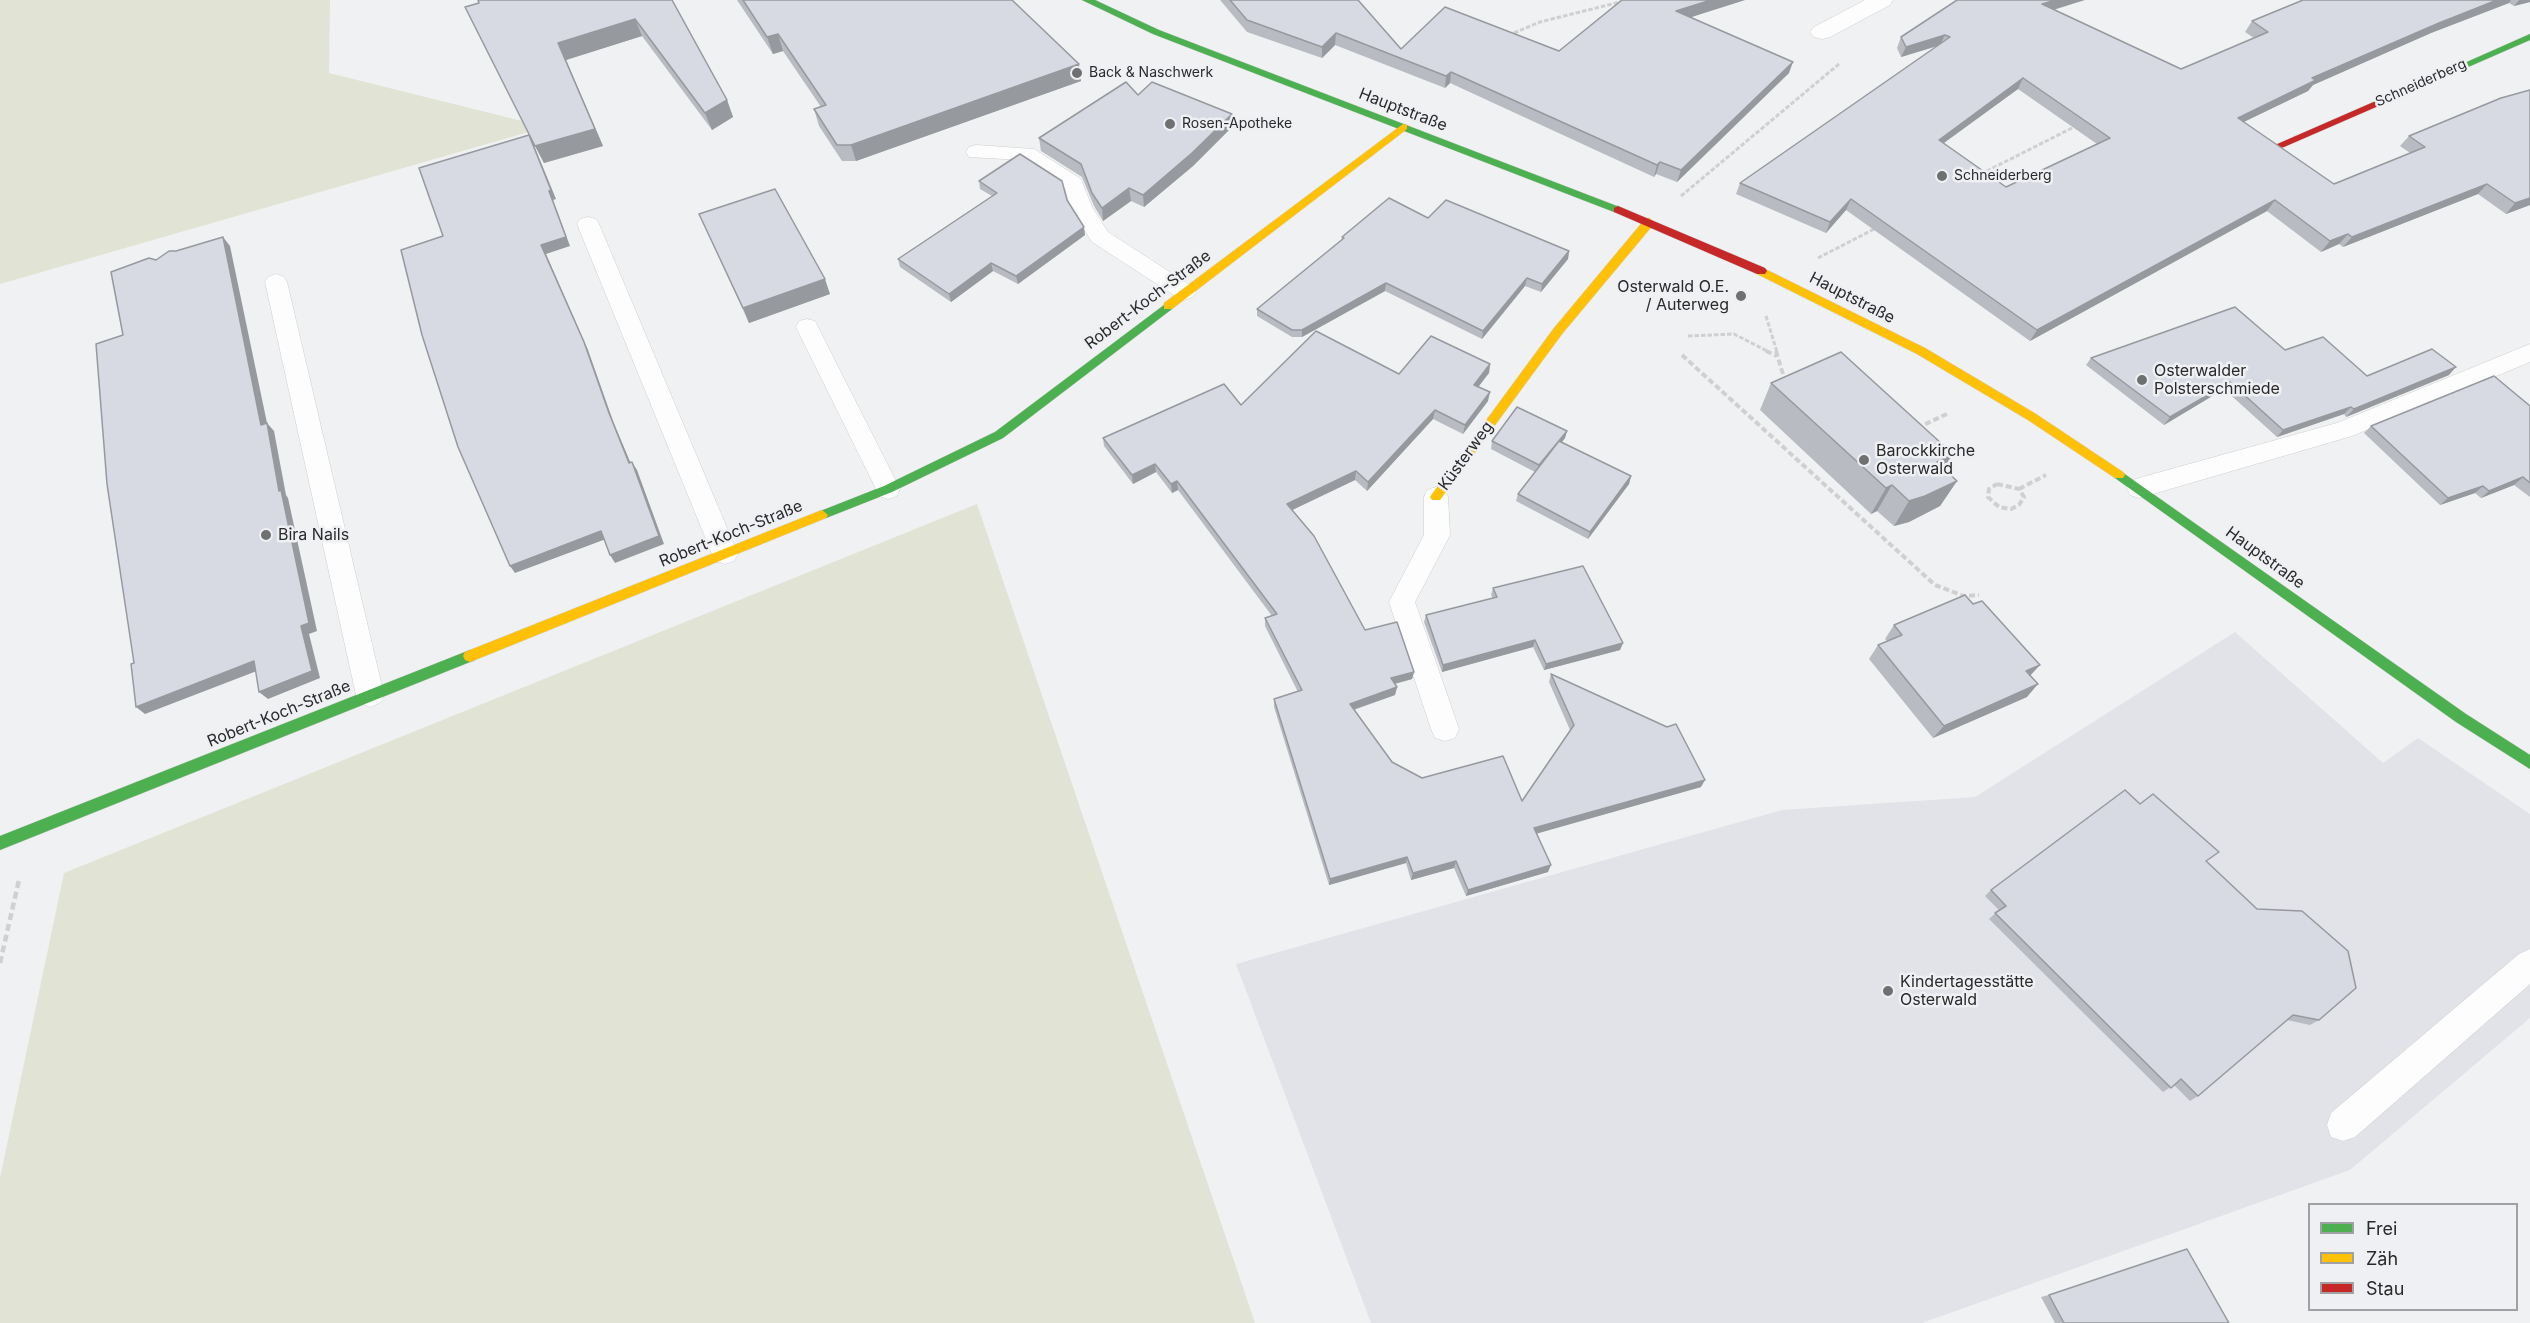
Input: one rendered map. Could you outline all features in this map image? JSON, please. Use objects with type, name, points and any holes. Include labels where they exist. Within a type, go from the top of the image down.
[{"type":"street","name":"Hauptstraße","points":[[1087,0],[1156,32],[1649,222],[1776,279],[1921,351],[1993,393],[2139,488],[2461,718],[2530,763]]},
{"type":"street","points":[[1821,32],[1882,0]]},
{"type":"street","name":"Schneiderberg","points":[[2280,145],[2530,37]]},
{"type":"street","name":"Robert-Koch-Straße","points":[[0,843],[888,489],[999,435],[1403,128]]},
{"type":"street","name":"Küsterweg","points":[[1436,497],[1558,331],[1649,222]]},
{"type":"lane","points":[[976,152],[1027,154],[1074,184],[1081,207],[1100,237],[1185,292]]},
{"type":"lane","points":[[588,224],[725,554]]},
{"type":"lane","points":[[276,282],[370,695]]},
{"type":"lane","points":[[807,327],[888,489]]},
{"type":"lane","points":[[2139,488],[2343,430],[2463,382],[2530,352]]},
{"type":"lane","name":"Küsterweg","points":[[1436,497],[1437,535],[1402,602],[1445,729]]},
{"type":"lane","points":[[2343,1125],[2530,964]]},
{"type":"path","points":[[1514,33],[1540,22],[1628,0]]},
{"type":"path","points":[[1649,222],[1816,84]]},
{"type":"path","points":[[1974,177],[2079,125]]},
{"type":"path","points":[[1788,386],[1783,378],[1765,311],[1776,279],[1880,225]]},
{"type":"path","points":[[1688,336],[1734,334],[1778,357]]},
{"type":"path","points":[[1682,355],[1935,585],[1964,596],[1979,595]]},
{"type":"path","points":[[1912,430],[1993,393]]},
{"type":"path","points":[[2019,489],[2024,497],[2019,505],[2011,509],[1999,507],[1988,496],[1989,489],[1997,484],[2019,489],[2087,455]]},
{"type":"path","points":[[0,963],[29,832]]},
{"type":"shaded area","points":[[0,0],[330,0],[329,73],[546,127],[0,284]]},
{"type":"shaded area","points":[[977,504],[1255,1323],[0,1323],[0,1178],[64,873]]},
{"type":"shaded area","name":"Kindertagesstätte Osterwald","points":[[2235,632],[2383,763],[2418,738],[2530,814],[2530,1018],[2350,1170],[1922,1323],[1371,1323],[1236,964],[1782,810],[1975,797]]},
{"type":"building","points":[[478,0],[672,0],[727,100],[705,113],[635,19],[558,43],[595,129],[535,146],[465,7],[479,3]]},
{"type":"building","points":[[743,0],[1012,0],[1079,64],[851,145],[837,145],[814,109],[826,105],[778,34],[767,37]]},
{"type":"building","points":[[1230,0],[1358,0],[1401,49],[1445,7],[1559,51],[1622,0],[1711,0],[1676,11],[1793,62],[1681,170],[1660,162],[1657,165],[1451,72],[1446,76],[1336,33],[1322,47],[1247,20]]},
{"type":"building","points":[[1957,0],[2056,0],[2042,4],[2181,69],[2268,32],[2252,21],[2303,0],[2497,0],[2312,78],[2316,80],[2238,118],[2334,184],[2425,147],[2409,136],[2501,98],[2530,90],[2530,198],[2515,203],[2487,184],[2352,237],[2348,234],[2330,241],[2275,200],[2037,330],[1851,199],[1830,222],[1740,183],[1950,37],[1945,35],[1906,47],[1901,37]],"holes":[[[2023,78],[2110,138],[2006,187],[1939,140]]]},
{"type":"building","points":[[1126,82],[1138,95],[1152,82],[1232,114],[1192,153],[1143,195],[1129,188],[1102,208],[1092,193],[1081,164],[1039,138]]},
{"type":"building","points":[[529,135],[551,190],[549,191],[566,237],[541,245],[584,342],[609,413],[629,463],[632,462],[659,536],[610,555],[601,531],[510,566],[458,447],[422,335],[401,250],[443,236],[419,168]]},
{"type":"building","points":[[1020,154],[1062,181],[1067,200],[1084,227],[1016,276],[991,263],[949,294],[898,259],[997,193],[979,181]]},
{"type":"building","points":[[775,189],[825,279],[743,308],[699,214]]},
{"type":"building","points":[[1389,198],[1428,218],[1446,200],[1569,251],[1542,284],[1527,278],[1483,331],[1386,283],[1302,330],[1292,330],[1257,309]]},
{"type":"building","points":[[223,237],[261,425],[267,423],[279,491],[281,490],[309,623],[301,626],[312,671],[259,692],[254,661],[136,707],[131,664],[134,663],[107,484],[96,344],[123,335],[111,272],[149,258],[156,260],[169,251]]},
{"type":"building","points":[[2235,307],[2285,350],[2323,337],[2367,376],[2432,349],[2456,367],[2354,409],[2351,407],[2283,430],[2230,382],[2170,417],[2091,358]]},
{"type":"building","points":[[1316,331],[1399,374],[1431,336],[1490,364],[1474,385],[1490,392],[1465,425],[1435,410],[1368,482],[1356,471],[1287,504],[1314,536],[1365,630],[1397,622],[1414,672],[1391,678],[1397,687],[1350,704],[1392,762],[1422,778],[1503,756],[1522,801],[1574,725],[1551,674],[1667,727],[1676,724],[1705,780],[1534,828],[1551,865],[1468,890],[1456,861],[1413,873],[1407,857],[1330,879],[1274,699],[1302,690],[1265,618],[1277,614],[1177,481],[1171,484],[1155,464],[1132,475],[1103,438],[1224,384],[1241,405]]},
{"type":"building","points":[[1841,352],[1953,454],[1937,462],[1957,481],[1909,501],[1892,485],[1886,488],[1771,383]]},
{"type":"building","points":[[2494,376],[2530,406],[2530,483],[2523,477],[2489,491],[2483,486],[2448,498],[2371,426]]},
{"type":"building","points":[[1517,407],[1567,431],[1539,465],[1492,441]]},
{"type":"building","points":[[1559,441],[1631,476],[1590,532],[1518,494]]},
{"type":"building","points":[[1583,566],[1623,643],[1546,664],[1535,640],[1443,665],[1426,615],[1497,597],[1493,588]]},
{"type":"building","points":[[1965,595],[1973,604],[1982,601],[2040,665],[2026,671],[2038,684],[1944,726],[1878,645],[1902,635],[1894,625]]},
{"type":"building","points":[[2125,790],[2140,804],[2153,794],[2219,852],[2206,861],[2257,909],[2302,911],[2348,951],[2356,988],[2319,1020],[2293,1015],[2198,1096],[2181,1079],[2171,1088],[1995,913],[2006,906],[1991,890]]},
{"type":"building","points":[[2187,1249],[2229,1323],[2064,1323],[2049,1295]]},
{"type":"traffic: fast","points":[[1087,0],[1156,32],[1618,210]]},
{"type":"traffic: fast","points":[[2456,69],[2530,37]]},
{"type":"traffic: fast","points":[[822,515],[888,489],[999,435],[1168,306]]},
{"type":"traffic: fast","points":[[2119,475],[2461,718],[2530,763]]},
{"type":"traffic: fast","points":[[0,843],[470,656]]},
{"type":"traffic: slow","points":[[1168,306],[1403,127]]},
{"type":"traffic: slow","points":[[1436,497],[1558,331],[1649,222]]},
{"type":"traffic: slow","points":[[1761,271],[1921,351],[2032,417],[2119,475]]},
{"type":"traffic: slow","points":[[470,656],[822,515]]},
{"type":"traffic: jam","points":[[2280,145],[2456,69]]},
{"type":"traffic: jam","points":[[1618,210],[1761,271]]},
{"type":"place","name":"Back & Naschwerk","points":[[1077,73]]},
{"type":"place","name":"Rosen-Apotheke","points":[[1170,124]]},
{"type":"place","name":"Schneiderberg","points":[[1942,176]]},
{"type":"place","name":"Osterwald O.E. / Auterweg","points":[[1741,296]]},
{"type":"place","name":"Osterwalder Polsterschmiede","points":[[2142,380]]},
{"type":"place","name":"Barockkirche Osterwald","points":[[1864,460]]},
{"type":"place","name":"Bira Nails","points":[[266,535]]},
{"type":"place","name":"Kindertagesstätte Osterwald","points":[[1888,991]]}]
